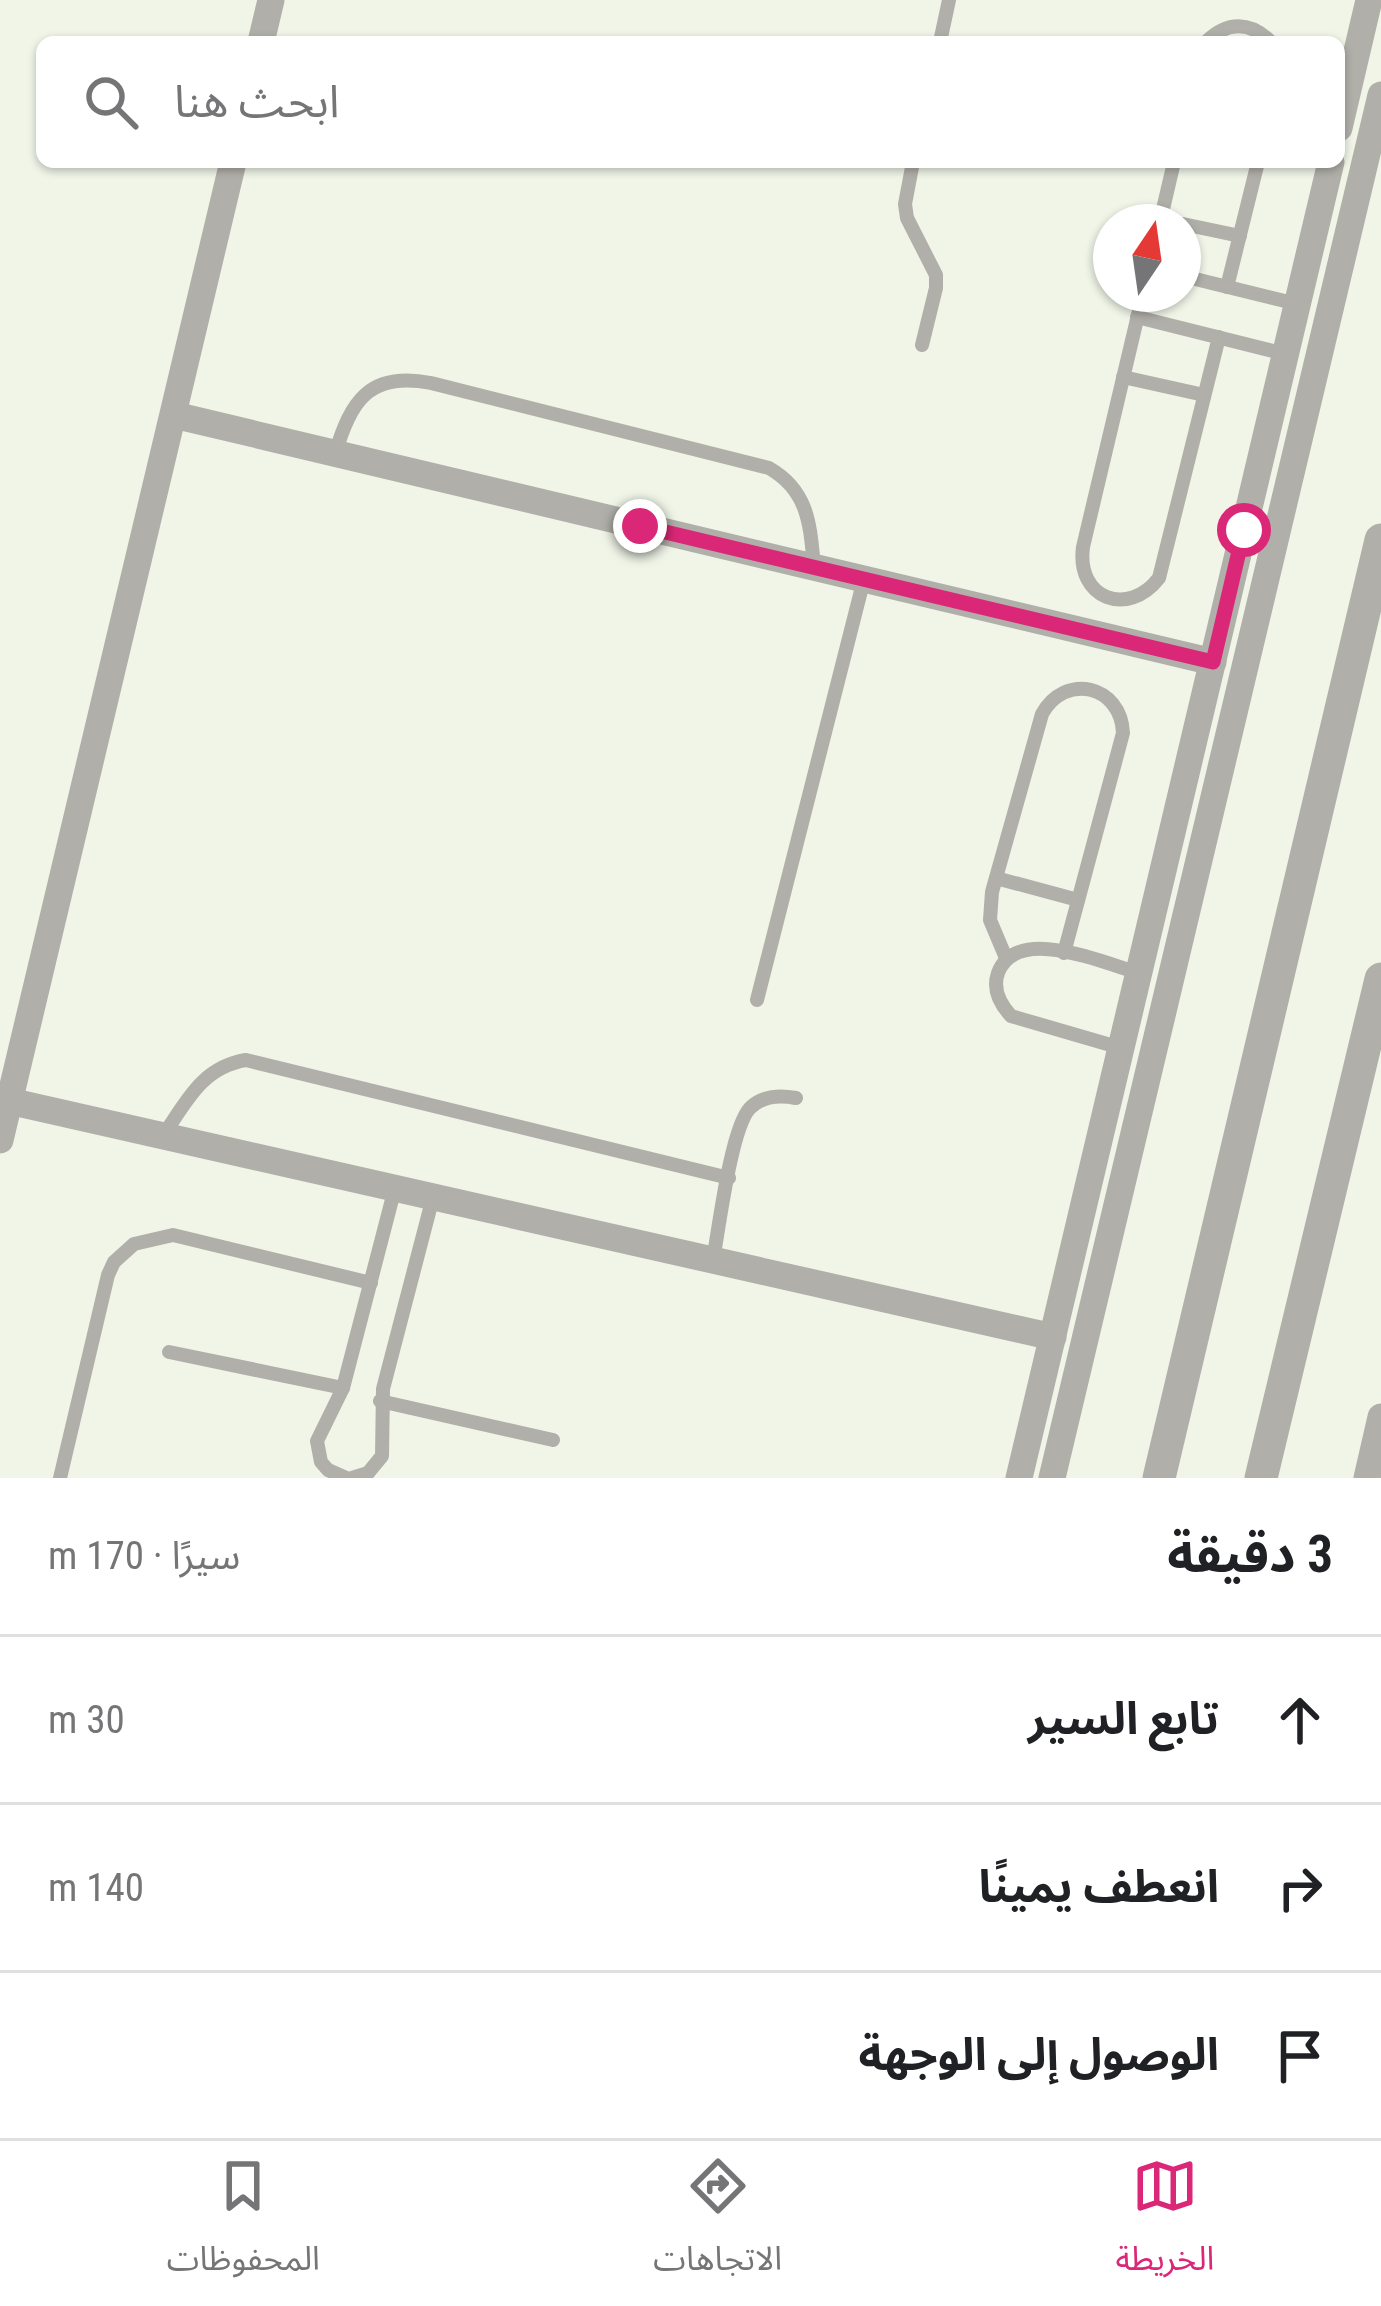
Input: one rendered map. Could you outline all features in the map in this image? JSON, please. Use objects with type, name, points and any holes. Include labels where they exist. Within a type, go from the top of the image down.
[{"type":"street","points":[[262,36],[271,0]]},
{"type":"street","points":[[1345,90],[1359,2]]},
{"type":"street","points":[[1052,1478],[1381,95]]},
{"type":"street","points":[[0,1140],[232,168]]},
{"type":"street","points":[[1019,1478],[1330,168]]},
{"type":"street","points":[[174,416],[1213,662]]},
{"type":"street","points":[[1159,1478],[1381,540]]},
{"type":"street","points":[[1176,816],[1208,823]]},
{"type":"street","points":[[1261,1478],[1381,979]]},
{"type":"street","points":[[9,1101],[1053,1336]]},
{"type":"street","points":[[1366,1478],[1381,1417]]},
{"type":"lane","points":[[941,36],[949,0]]},
{"type":"lane","points":[[1212,36],[1237,25],[1264,36]]},
{"type":"lane","points":[[912,168],[907,218],[933,263],[936,288],[922,344]]},
{"type":"lane","points":[[1167,204],[1173,168]]},
{"type":"lane","points":[[1228,287],[1257,168]]},
{"type":"lane","points":[[1201,228],[1240,236]]},
{"type":"lane","points":[[1201,280],[1298,304]]},
{"type":"lane","points":[[1138,312],[1081,561],[1091,586],[1113,599],[1140,596],[1159,578],[1219,337]]},
{"type":"lane","points":[[1137,317],[1286,354]]},
{"type":"lane","points":[[1123,377],[1204,395]]},
{"type":"lane","points":[[335,454],[351,409],[373,388],[402,379],[431,383],[769,468],[802,498],[814,567]]},
{"type":"lane","points":[[758,1000],[864,579]]},
{"type":"lane","points":[[1006,958],[990,920],[996,878],[1042,714],[1067,689],[1091,688],[1112,700],[1123,733],[1064,953]]},
{"type":"lane","points":[[996,878],[1078,899]]},
{"type":"lane","points":[[1121,1048],[1011,1016],[997,994],[996,981],[1006,958],[1029,947],[1139,973]]},
{"type":"lane","points":[[163,1136],[202,1079],[215,1069],[262,1061],[729,1178]]},
{"type":"lane","points":[[713,1260],[738,1131],[749,1108],[771,1097],[796,1098]]},
{"type":"lane","points":[[395,1188],[343,1388],[316,1441],[328,1470],[349,1478],[368,1473],[382,1456],[380,1401],[433,1197]]},
{"type":"lane","points":[[60,1478],[108,1275],[114,1262],[134,1244],[173,1235],[371,1283]]},
{"type":"lane","points":[[169,1352],[343,1388]]},
{"type":"lane","points":[[380,1401],[553,1440]]},
{"type":"route","points":[[640,526],[1213,662],[1244,530]]}]
